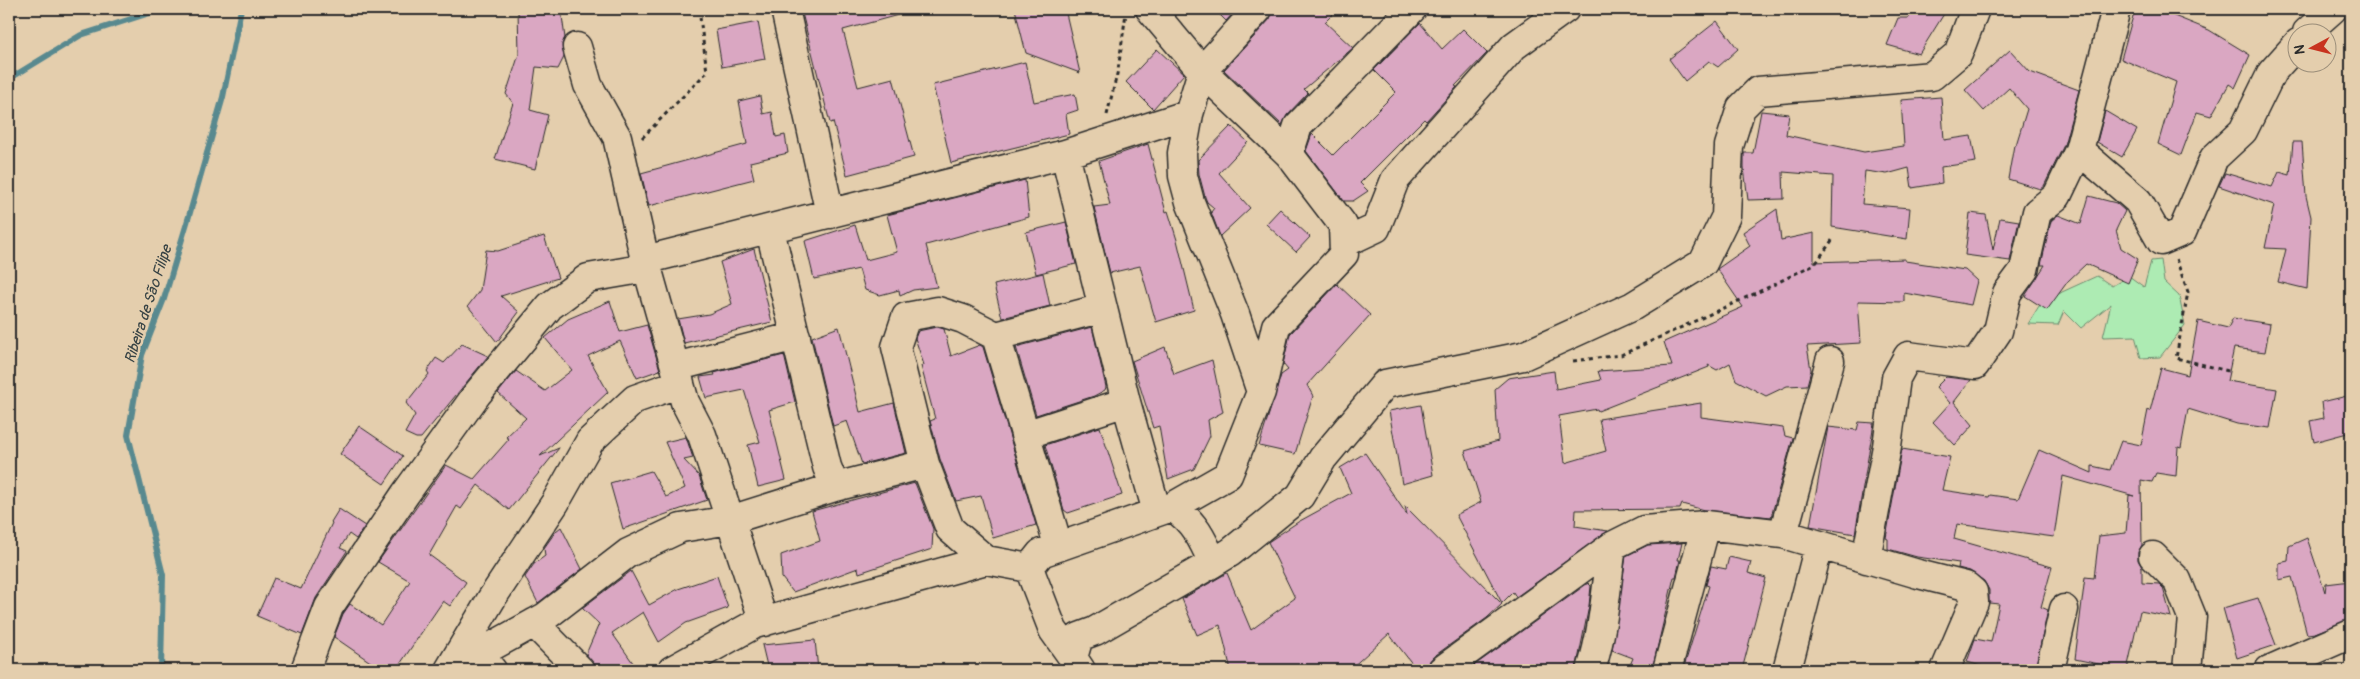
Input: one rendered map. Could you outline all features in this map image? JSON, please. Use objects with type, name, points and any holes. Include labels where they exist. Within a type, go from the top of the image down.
[{"type":"street","points":[[785,9],[830,214]]},
{"type":"street","points":[[1029,568],[1041,553],[1058,545],[1165,510],[1228,475],[1261,392],[1276,326],[1344,254],[1343,225],[1289,154],[1202,71],[1150,9]]},
{"type":"street","points":[[1258,9],[1202,71],[1189,114],[1182,153],[1183,176],[1206,245],[1235,314],[1261,392]]},
{"type":"street","points":[[1289,154],[1298,126],[1412,9]]},
{"type":"street","points":[[1344,243],[1376,228],[1394,180],[1514,46],[1565,9]]},
{"type":"street","points":[[1077,664],[1080,636],[1095,631],[1231,552],[1300,496],[1323,458],[1385,384],[1523,356],[1634,306],[1703,263],[1726,216],[1729,146],[1741,108],[1758,91],[1932,76],[1958,54],[1975,9]]},
{"type":"street","points":[[1866,559],[1887,446],[1896,378],[1908,356],[1975,365],[1998,331],[2007,293],[2024,270],[2037,212],[2057,196],[2079,150],[2116,9]]},
{"type":"street","points":[[2318,22],[2333,9]]},
{"type":"street","points":[[577,47],[588,85],[618,137],[646,264],[685,402],[702,435],[764,622]]},
{"type":"street","points":[[2079,150],[2138,201],[2161,241],[2182,232],[2214,158],[2243,132],[2272,72],[2288,54]]},
{"type":"street","points":[[305,670],[329,607],[406,493],[477,394],[550,306],[588,278],[1064,154],[1189,114]]},
{"type":"street","points":[[1064,154],[1126,402],[1165,510]]},
{"type":"street","points":[[770,230],[827,467],[835,487]]},
{"type":"street","points":[[986,560],[950,528],[925,464],[896,346],[906,317],[938,311],[963,318],[996,336],[1102,308]]},
{"type":"street","points":[[449,670],[492,598],[555,503],[590,441],[635,399],[677,375],[796,336]]},
{"type":"street","points":[[996,336],[1058,545]]},
{"type":"street","points":[[1783,534],[1830,361]]},
{"type":"street","points":[[1025,435],[1126,402]]},
{"type":"street","points":[[457,670],[485,662],[628,553],[681,528],[730,520],[835,487],[925,464]]},
{"type":"street","points":[[1165,510],[1185,515],[1195,527],[1213,563]]},
{"type":"street","points":[[1442,670],[1612,546],[1644,530],[1706,525],[1783,534],[1966,586],[1973,592],[1974,602],[1945,670]]},
{"type":"street","points":[[1667,670],[1706,525]]},
{"type":"street","points":[[1787,670],[1820,545]]},
{"type":"street","points":[[1591,670],[1598,648],[1608,587],[1612,546]]},
{"type":"street","points":[[2153,556],[2177,580],[2192,617],[2187,670]]},
{"type":"street","points":[[672,670],[756,624],[986,560],[1029,568]]},
{"type":"street","points":[[1029,568],[1053,630],[1077,664]]},
{"type":"street","points":[[2050,670],[2064,609]]},
{"type":"street","points":[[534,623],[580,670]]},
{"type":"street","points":[[2269,670],[2351,634]]},
{"type":"path","points":[[622,158],[707,72],[698,9]]},
{"type":"path","points":[[1100,142],[1118,70],[1127,9]]},
{"type":"path","points":[[1568,360],[1620,356],[1769,287],[1816,263],[1833,239]]},
{"type":"path","points":[[2161,241],[2178,261],[2188,292],[2176,358],[2232,372]]},
{"type":"green space","points":[[2161,260],[2164,282],[2179,296],[2185,325],[2160,357],[2141,358],[2135,336],[2103,337],[2111,304],[2081,328],[2064,311],[2058,325],[2028,324],[2039,306],[2062,292],[2097,276],[2112,286],[2129,276],[2144,287],[2151,261]]},
{"type":"building","points":[[518,9],[561,9],[565,38],[562,44],[564,57],[558,69],[536,67],[530,110],[548,115],[535,169],[495,159],[513,103],[506,94],[519,54]]},
{"type":"building","points":[[801,9],[901,9],[902,14],[843,30],[858,87],[893,78],[914,157],[847,175],[833,122],[830,123]]},
{"type":"building","points":[[1015,9],[1065,9],[1080,73],[1026,53]]},
{"type":"building","points":[[1214,9],[1237,9],[1226,21]]},
{"type":"building","points":[[1273,9],[1338,9],[1325,22],[1353,48],[1304,89],[1308,93],[1287,115],[1282,125],[1224,70],[1270,19]]},
{"type":"building","points":[[1910,9],[1947,9],[1919,54],[1887,45],[1898,18],[1909,18]]},
{"type":"building","points":[[2135,9],[2159,10],[2209,30],[2250,55],[2235,88],[2229,84],[2211,116],[2197,112],[2181,155],[2158,144],[2176,82],[2121,59]]},
{"type":"building","points":[[1717,21],[1738,49],[1718,67],[1709,61],[1685,81],[1669,59]]},
{"type":"building","points":[[758,22],[765,59],[722,67],[716,30]]},
{"type":"building","points":[[1420,23],[1442,49],[1463,29],[1487,53],[1455,86],[1457,87],[1426,121],[1424,119],[1360,183],[1368,191],[1353,201],[1344,201],[1306,151],[1312,134],[1333,155],[1396,92],[1374,70]]},
{"type":"building","points":[[1157,49],[1184,74],[1153,109],[1126,82]]},
{"type":"building","points":[[2010,50],[2030,72],[2079,90],[2064,145],[2044,186],[2040,189],[2008,179],[2014,145],[2016,145],[2027,109],[2009,88],[1984,111],[1965,90]]},
{"type":"building","points":[[1025,62],[1034,102],[1075,94],[1078,110],[1066,114],[1069,134],[951,163],[933,85]]},
{"type":"building","points":[[760,96],[763,114],[772,112],[776,137],[785,135],[788,153],[750,162],[754,179],[649,206],[641,173],[747,144],[739,101]]},
{"type":"building","points":[[1941,97],[1944,140],[1971,136],[1976,162],[1941,167],[1942,183],[1912,188],[1909,168],[1887,174],[1865,171],[1862,204],[1910,208],[1907,239],[1832,227],[1833,176],[1783,172],[1784,199],[1748,200],[1744,153],[1753,153],[1761,111],[1789,114],[1786,135],[1864,152],[1904,146],[1901,100]]},
{"type":"building","points":[[2105,111],[2137,130],[2122,157],[2097,142]]},
{"type":"building","points":[[1231,126],[1248,142],[1219,173],[1250,208],[1220,236],[1211,212],[1214,208],[1207,202],[1205,197],[1199,174],[1198,160]]},
{"type":"building","points":[[2293,142],[2302,142],[2306,196],[2311,217],[2307,289],[2278,282],[2286,249],[2265,248],[2274,205],[2219,186],[2225,173],[2272,187],[2279,172],[2290,175]]},
{"type":"building","points":[[1148,144],[1166,212],[1168,211],[1177,240],[1194,310],[1156,322],[1140,266],[1110,273],[1094,207],[1110,205],[1099,161]]},
{"type":"building","points":[[1025,180],[1029,217],[926,245],[937,287],[913,290],[900,296],[899,290],[880,295],[865,290],[859,269],[814,279],[805,241],[855,225],[866,260],[897,252],[887,215]]},
{"type":"building","points":[[2089,196],[2116,203],[2125,211],[2116,230],[2121,248],[2138,259],[2128,283],[2086,264],[2068,281],[2047,310],[2025,296],[2045,265],[2041,265],[2051,221],[2058,215],[2081,224]]},
{"type":"building","points":[[1280,209],[1310,237],[1296,252],[1266,224]]},
{"type":"building","points":[[1777,209],[1781,240],[1814,233],[1814,262],[1905,259],[1905,261],[1965,270],[1977,281],[1971,305],[1904,293],[1904,302],[1858,301],[1861,343],[1807,346],[1811,370],[1807,385],[1787,386],[1766,396],[1736,380],[1730,363],[1717,370],[1708,365],[1709,367],[1598,411],[1597,409],[1559,416],[1565,463],[1606,451],[1599,419],[1701,403],[1701,417],[1783,428],[1785,436],[1793,438],[1771,517],[1704,510],[1682,504],[1680,509],[1576,510],[1575,526],[1608,531],[1516,597],[1513,592],[1502,603],[1456,515],[1481,502],[1465,451],[1498,441],[1495,389],[1508,378],[1554,371],[1556,389],[1601,380],[1598,371],[1672,366],[1664,342],[1743,307],[1717,269],[1750,246],[1743,232]]},
{"type":"building","points":[[1970,213],[1986,215],[1993,250],[2000,218],[2019,221],[2010,261],[1965,255]]},
{"type":"building","points":[[1066,222],[1076,264],[1036,274],[1026,232]]},
{"type":"building","points":[[544,236],[558,278],[501,296],[519,312],[497,342],[468,306],[480,290],[486,250],[498,251]]},
{"type":"building","points":[[754,249],[772,322],[684,343],[678,319],[709,314],[732,304],[720,262]]},
{"type":"building","points":[[1043,273],[1050,306],[1002,318],[994,285]]},
{"type":"building","points":[[1337,284],[1370,315],[1307,385],[1313,396],[1295,454],[1259,446],[1281,375],[1288,370],[1283,364],[1290,334]]},
{"type":"building","points":[[610,301],[620,332],[647,325],[660,370],[637,378],[620,341],[588,356],[608,392],[540,456],[559,448],[509,510],[478,485],[461,509],[457,506],[429,555],[466,582],[450,606],[443,601],[396,670],[382,670],[334,637],[343,614],[350,604],[381,625],[410,581],[378,562],[446,465],[474,479],[509,439],[506,437],[526,418],[498,393],[516,371],[545,391],[572,370],[545,338],[568,319]]},
{"type":"building","points":[[2233,318],[2270,324],[2265,352],[2234,348],[2227,381],[2277,389],[2270,428],[2237,424],[2188,409],[2181,448],[2178,447],[2176,476],[2156,473],[2152,482],[2141,480],[2142,545],[2138,552],[2138,560],[2142,567],[2142,583],[2159,584],[2163,588],[2171,617],[2140,611],[2127,670],[2075,659],[2085,577],[2094,578],[2099,536],[2126,533],[2129,495],[2134,496],[2063,476],[2054,537],[1957,524],[1954,539],[2052,567],[2041,607],[2048,610],[2035,670],[1995,670],[1967,662],[1975,639],[1991,642],[1999,604],[1989,603],[1989,590],[1984,581],[1970,571],[1958,568],[1959,563],[1917,557],[1888,549],[1888,539],[1886,538],[1902,449],[1950,457],[1942,490],[1989,497],[1990,495],[2018,499],[2039,450],[2092,473],[2092,466],[2110,470],[2121,441],[2141,445],[2148,410],[2150,411],[2161,368],[2188,375],[2198,321],[2228,328]]},
{"type":"building","points":[[839,327],[860,412],[894,403],[906,453],[862,464],[847,421],[833,426],[812,337]]},
{"type":"building","points":[[937,327],[944,329],[951,356],[980,345],[983,347],[1036,525],[993,538],[981,496],[956,501],[940,459],[930,421],[935,419],[921,366],[924,365],[915,338],[918,331]]},
{"type":"building","points":[[1092,327],[1106,387],[1105,390],[1094,396],[1036,415],[1016,347]]},
{"type":"building","points":[[462,344],[488,356],[421,438],[405,433],[415,415],[406,403],[429,374],[427,371],[436,358],[444,363]]},
{"type":"building","points":[[1165,347],[1174,374],[1212,360],[1223,412],[1208,420],[1210,436],[1194,469],[1168,479],[1159,426],[1153,428],[1132,361]]},
{"type":"building","points":[[784,355],[795,402],[769,410],[786,480],[758,487],[748,445],[760,442],[744,390],[706,398],[700,377],[715,375],[714,373]]},
{"type":"building","points":[[1946,377],[1971,380],[1954,402],[1973,425],[1955,445],[1933,422],[1950,403],[1936,387]]},
{"type":"building","points":[[2351,395],[2351,432],[2314,442],[2310,421],[2324,418],[2322,402]]},
{"type":"building","points":[[1421,405],[1433,475],[1402,484],[1389,411]]},
{"type":"building","points":[[1859,422],[1874,423],[1855,534],[1810,526],[1828,427],[1857,430]]},
{"type":"building","points":[[359,426],[403,456],[384,484],[340,454]]},
{"type":"building","points":[[1100,427],[1122,495],[1068,513],[1064,510],[1045,445]]},
{"type":"building","points":[[686,437],[693,458],[684,460],[699,476],[707,500],[623,529],[610,483],[651,471],[666,497],[685,488],[665,442]]},
{"type":"building","points":[[1365,453],[1407,515],[1405,506],[1502,604],[1487,618],[1433,657],[1428,663],[1427,670],[1417,670],[1389,634],[1349,670],[1231,670],[1220,625],[1197,635],[1182,599],[1227,573],[1251,630],[1295,598],[1268,542],[1298,522],[1351,493],[1340,468]]},
{"type":"building","points":[[915,483],[933,529],[932,549],[859,573],[858,568],[793,592],[782,578],[781,555],[820,541],[812,511]]},
{"type":"building","points":[[339,509],[365,526],[356,539],[349,534],[340,548],[347,551],[316,598],[302,635],[257,616],[274,578],[301,589],[331,522]]},
{"type":"building","points":[[561,527],[582,569],[538,603],[525,577],[534,564],[545,556],[544,548]]},
{"type":"building","points":[[2307,538],[2325,592],[2326,584],[2351,581],[2351,619],[2315,633],[2307,634],[2292,577],[2279,580],[2279,563],[2288,561],[2289,546]]},
{"type":"building","points":[[1682,543],[1676,577],[1674,577],[1652,670],[1628,670],[1633,658],[1612,650],[1626,556],[1648,545]]},
{"type":"building","points":[[1729,557],[1751,562],[1748,573],[1766,578],[1742,670],[1683,670],[1709,586],[1706,585],[1711,566],[1726,569]]},
{"type":"building","points":[[631,571],[649,605],[678,589],[717,576],[728,608],[686,623],[659,642],[643,612],[612,633],[638,670],[595,670],[595,666],[586,654],[599,624],[582,608]]},
{"type":"building","points":[[1588,583],[1591,586],[1589,606],[1576,670],[1468,670]]},
{"type":"building","points":[[2258,598],[2276,645],[2237,658],[2223,608]]},
{"type":"building","points":[[815,640],[818,670],[768,670],[762,645]]},
{"type":"waterway","points":[[9,79],[81,35],[162,9]]},
{"type":"waterway","name":"Ribeira de São Filipe","points":[[161,670],[163,575],[128,435],[142,355],[164,299],[189,216],[223,97],[241,9]]}]
